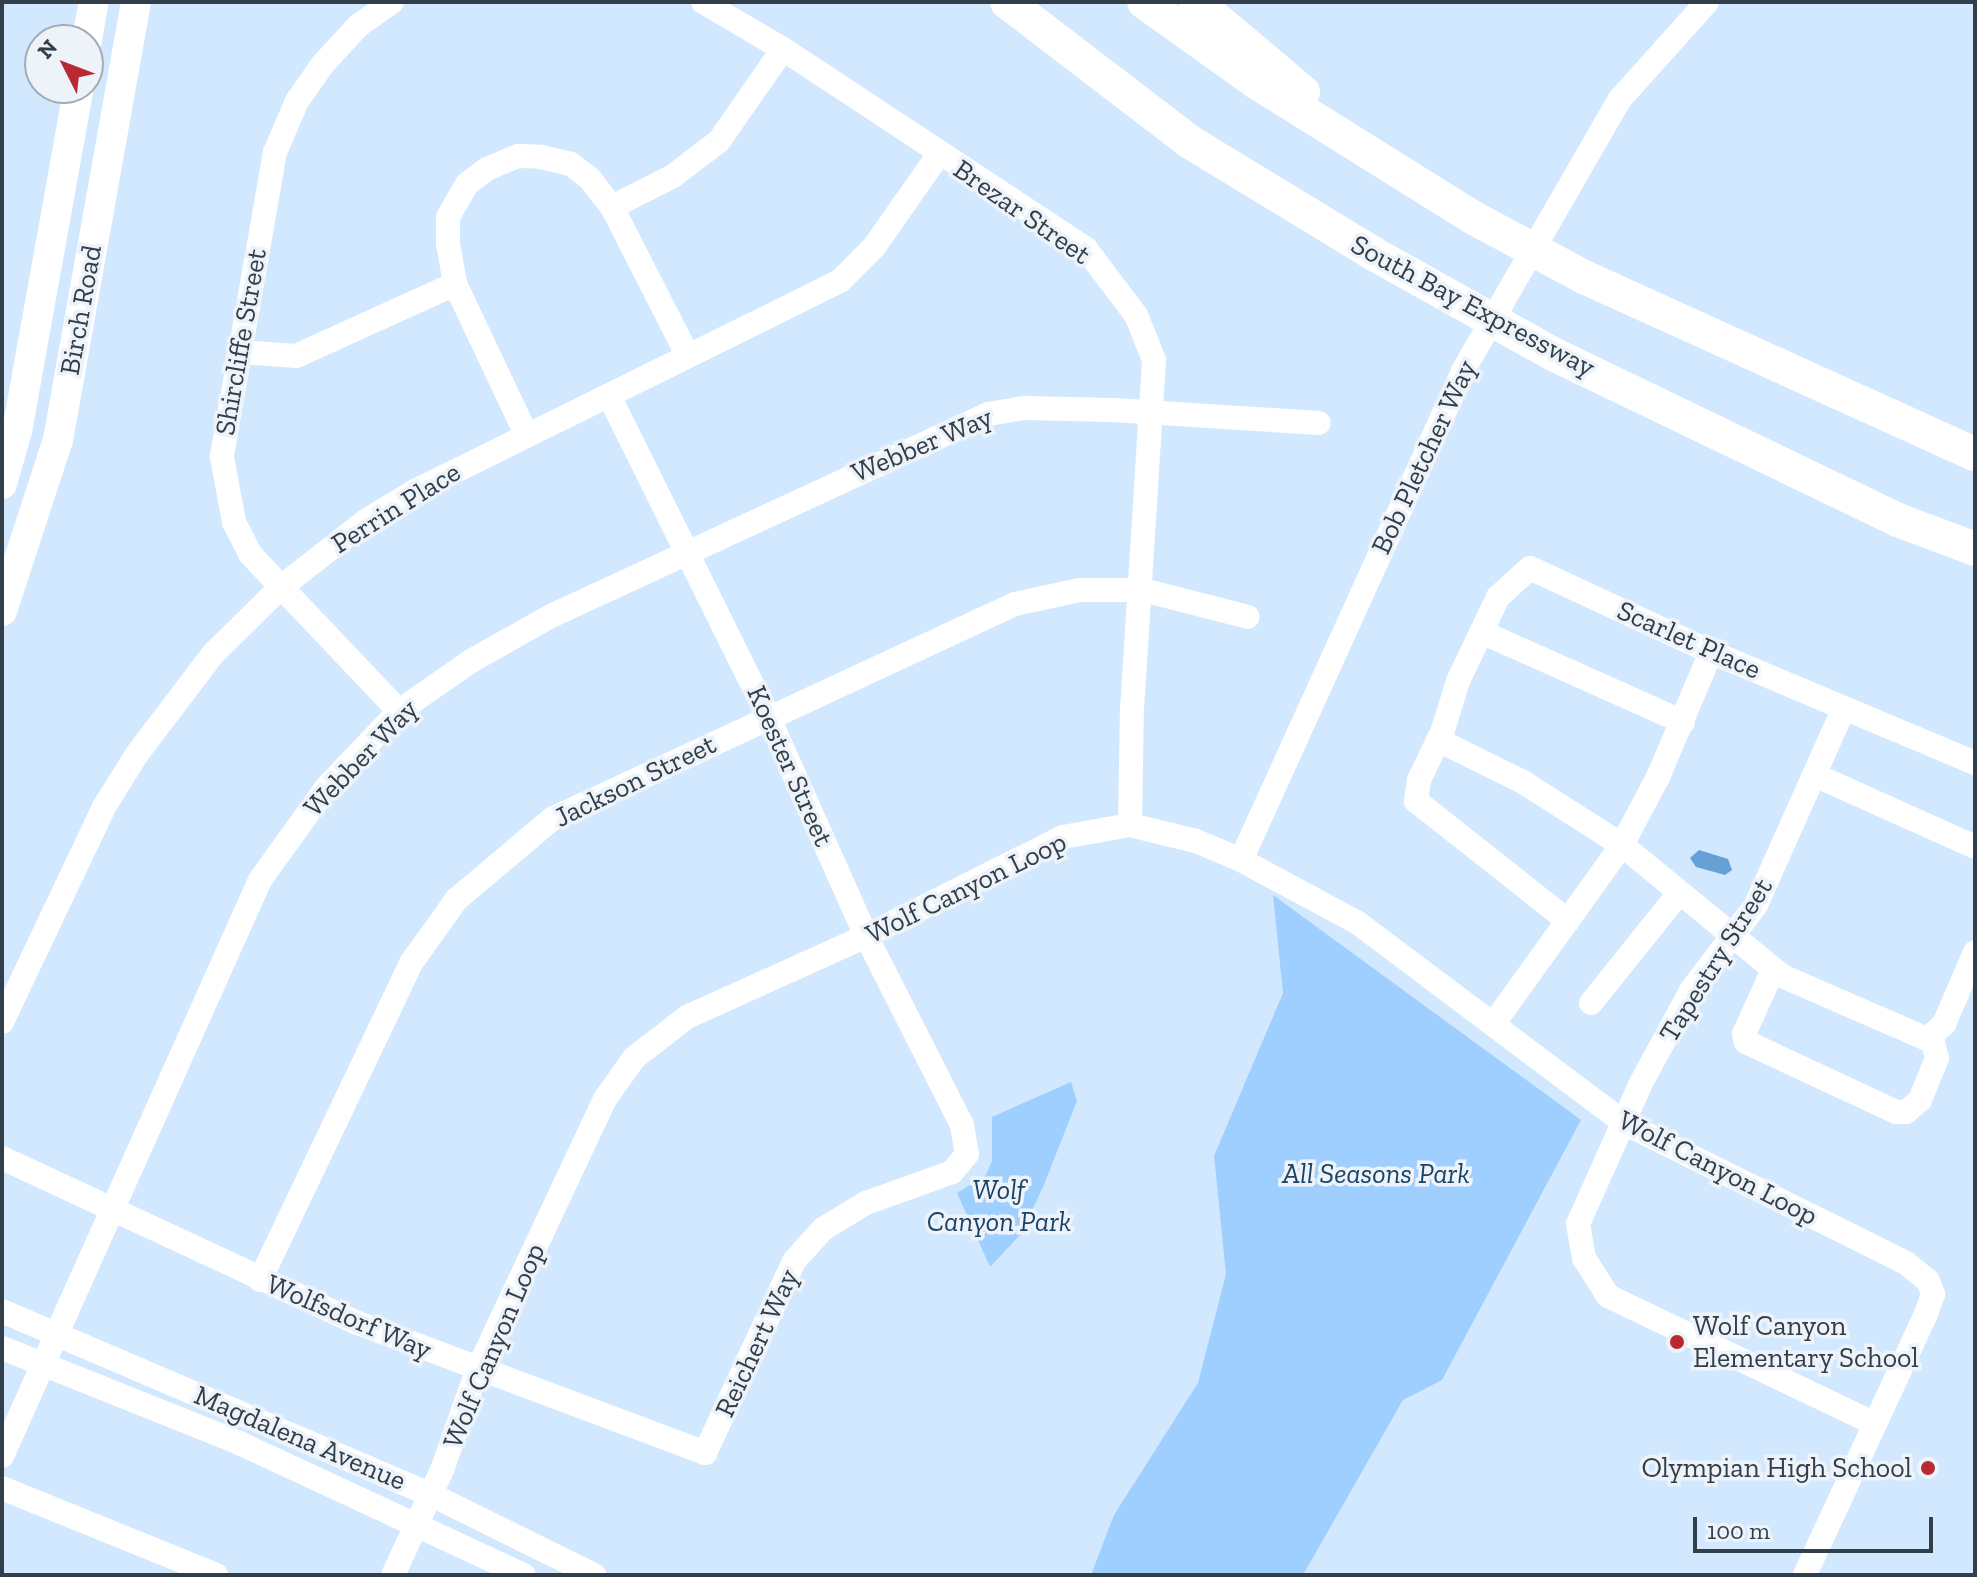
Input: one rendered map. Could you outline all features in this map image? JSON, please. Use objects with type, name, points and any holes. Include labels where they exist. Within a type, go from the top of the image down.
[{"type":"highway","points":[[978,2],[1128,99]]},
{"type":"highway","name":"South Bay Expressway","points":[[1007,2],[1128,99],[1312,218],[1553,354],[1898,520],[1975,549]]},
{"type":"highway","points":[[1144,2],[1212,54],[1472,217],[1584,277],[1975,454]]},
{"type":"highway","points":[[1196,2],[1398,172]]},
{"type":"main road","points":[[90,24],[94,2]]},
{"type":"main road","name":"Birch Road","points":[[2,611],[58,440],[136,2]]},
{"type":"main road","name":"Birch Road","points":[[2,484],[17,431],[76,104]]},
{"type":"street","name":"Shircliffe Street","points":[[392,2],[338,46],[287,120],[267,181],[241,352],[225,422],[225,489],[250,554],[399,711]]},
{"type":"street","name":"Brezar Street","points":[[703,2],[783,49],[1086,249],[1125,295],[1154,360],[1143,590],[1132,707],[1130,825]]},
{"type":"street","name":"Bob Pletcher Way","points":[[1241,860],[1464,369],[1620,99],[1707,2]]},
{"type":"street","points":[[612,207],[673,176],[719,141],[783,49]]},
{"type":"street","name":"Perrin Place","points":[[2,1022],[104,807],[137,754],[213,654],[280,588],[367,520],[526,434],[840,281],[874,247],[939,154]]},
{"type":"street","points":[[526,434],[455,284],[448,217],[467,184],[487,169],[518,156],[571,164],[612,207],[688,356]]},
{"type":"street","points":[[241,352],[296,356],[455,284]]},
{"type":"street","name":"Koester Street","points":[[609,396],[689,552],[768,716],[866,936],[966,1137]]},
{"type":"street","name":"Webber Way","points":[[2,1456],[273,856],[343,768],[399,711],[492,648],[689,552],[989,414],[1024,408],[1153,411],[1319,423]]},
{"type":"street","name":"Scarlet Place","points":[[1568,921],[1416,801],[1419,780],[1438,740],[1458,681],[1484,633],[1498,597],[1530,568],[1711,652],[1975,763]]},
{"type":"street","name":"Jackson Street","points":[[260,1280],[411,963],[457,899],[552,819],[768,716],[1015,604],[1080,590],[1143,590],[1248,617]]},
{"type":"street","points":[[1484,633],[1683,722]]},
{"type":"street","points":[[1494,1023],[1622,845],[1683,722],[1711,652]]},
{"type":"street","name":"Tapestry Street","points":[[1844,708],[1817,776],[1736,936],[1692,989],[1624,1123],[1578,1224],[1584,1258],[1608,1296],[1873,1423]]},
{"type":"street","points":[[1438,740],[1523,782],[1622,845],[1736,936],[1773,970],[1927,1039],[1944,1024],[1975,952]]},
{"type":"street","points":[[1817,776],[1975,847]]},
{"type":"street","name":"Wolf Canyon Loop","points":[[393,1575],[432,1495],[477,1371],[605,1099],[634,1058],[687,1017],[866,936],[1063,837],[1130,825],[1196,841],[1241,860],[1358,923],[1624,1123],[1906,1263],[1928,1281],[1933,1294],[1926,1314],[1805,1575]]},
{"type":"street","points":[[1591,1003],[1679,893]]},
{"type":"street","points":[[1773,970],[1744,1034],[1746,1042],[1896,1112],[1906,1112],[1920,1100],[1937,1058],[1931,1036]]},
{"type":"street","name":"Reichert Way","points":[[705,1453],[794,1261],[823,1229],[866,1203],[952,1172],[967,1154],[966,1137]]},
{"type":"street","name":"Wolfsdorf Way","points":[[2,1158],[114,1206],[260,1280],[477,1371],[705,1453]]},
{"type":"street","name":"Magdalena Avenue","points":[[2,1311],[432,1495],[594,1575]]},
{"type":"street","name":"Magdalena Avenue","points":[[2,1348],[418,1522],[524,1575]]},
{"type":"street","points":[[2,1488],[216,1575]]},
{"type":"green space","name":"All Seasons Park","points":[[1273,895],[1581,1120],[1442,1380],[1403,1400],[1303,1575],[1091,1575],[1114,1515],[1198,1383],[1226,1274],[1214,1156],[1283,993]]},
{"type":"green space","name":"Wolf Canyon Park","points":[[1071,1082],[1077,1101],[1043,1187],[1021,1234],[990,1267],[957,1193],[986,1175],[992,1161],[992,1117]]},
{"type":"shaded area","points":[[1699,850],[1728,859],[1732,870],[1725,875],[1696,867],[1690,858]]},
{"type":"place","name":"Wolf Canyon Elementary School","points":[[1677,1342]]},
{"type":"place","name":"Olympian High School","points":[[1928,1468]]}]
